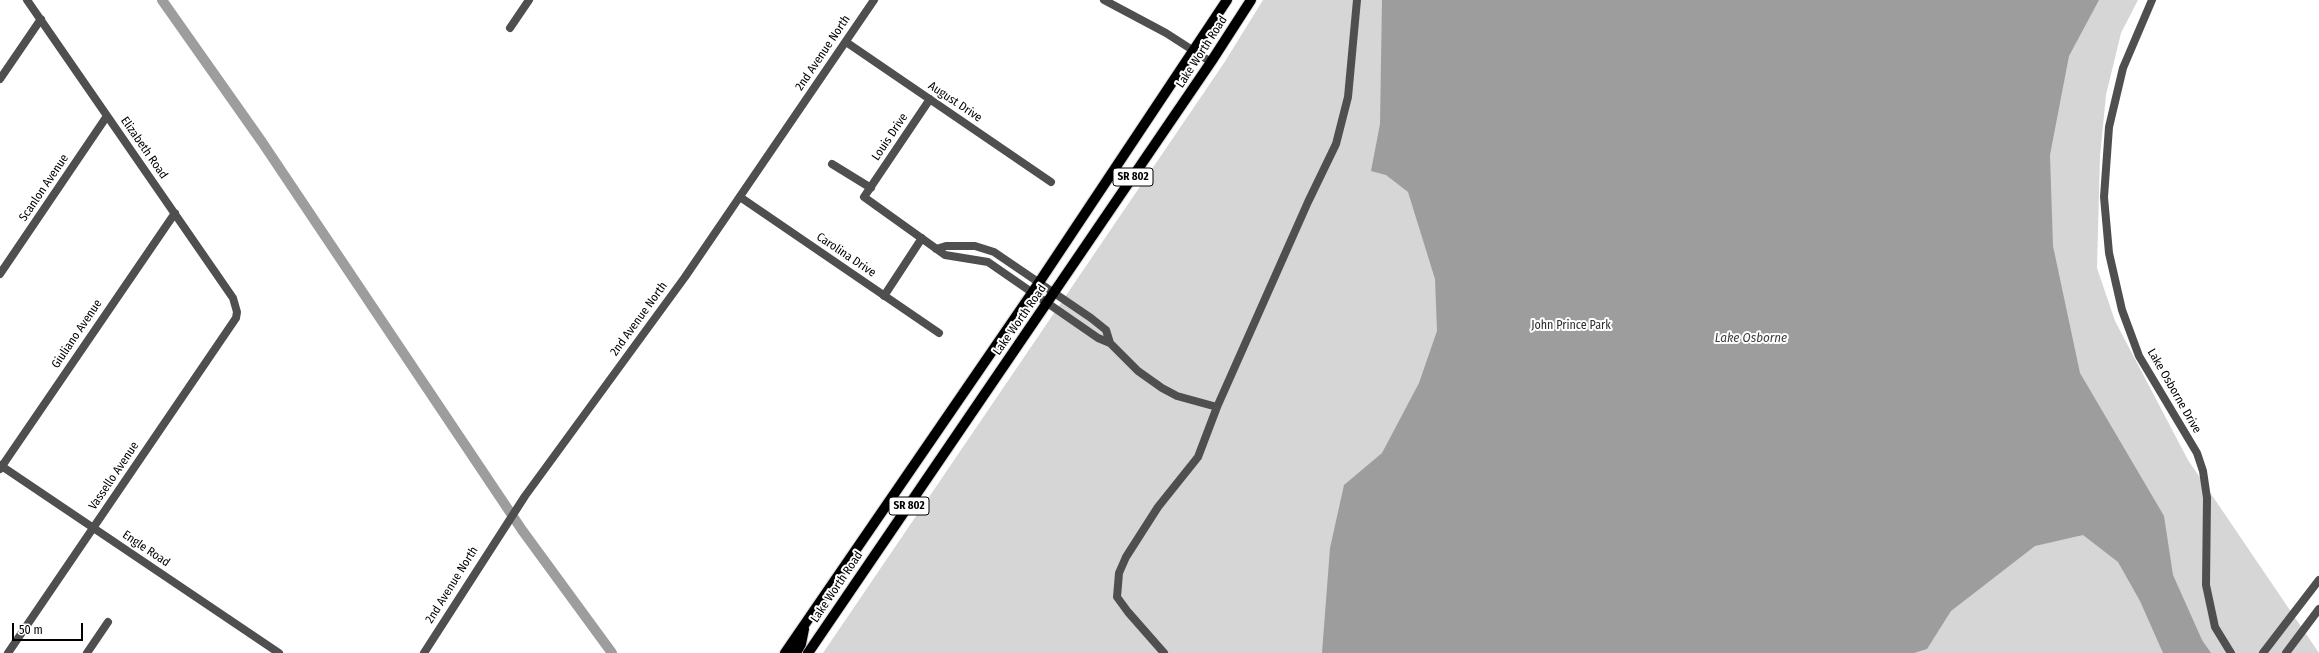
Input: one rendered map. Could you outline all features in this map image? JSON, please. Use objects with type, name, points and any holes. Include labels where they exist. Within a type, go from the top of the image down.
[{"type":"main road","name":"Lake Worth Road","points":[[785,653],[1032,293],[1195,52],[1227,0]]},
{"type":"main road","name":"Lake Worth Road","points":[[808,653],[1212,62],[1251,0]]},
{"type":"main road","points":[[796,653],[801,644],[805,624]]},
{"type":"street","name":"Elizabeth Road","points":[[27,0],[233,298],[237,312]]},
{"type":"street","points":[[510,28],[529,0]]},
{"type":"street","name":"2nd Avenue North","points":[[424,653],[525,496],[685,277],[874,0]]},
{"type":"street","points":[[1104,0],[1166,33],[1212,62]]},
{"type":"street","points":[[1164,653],[1117,597],[1118,579],[1126,557],[1158,507],[1198,456],[1217,407],[1308,202],[1336,144],[1348,97],[1357,0]]},
{"type":"street","name":"Lake Osborne Drive","points":[[2152,0],[2123,68],[2109,127],[2104,197],[2108,239],[2118,293],[2139,356],[2197,453],[2203,471],[2207,498],[2206,585],[2215,627],[2231,653]]},
{"type":"street","points":[[0,78],[41,19]]},
{"type":"street","name":"August Drive","points":[[846,42],[1051,182]]},
{"type":"street","name":"Louis Drive","points":[[871,188],[930,100]]},
{"type":"street","name":"Scanlon Avenue","points":[[0,274],[108,116]]},
{"type":"street","points":[[832,164],[871,188],[864,197],[945,255],[988,262],[1098,338],[1110,343],[1138,371],[1162,388],[1176,396],[1217,407]]},
{"type":"street","name":"Carolina Drive","points":[[740,197],[939,333]]},
{"type":"street","name":"Giuliano Avenue","points":[[1,467],[175,213]]},
{"type":"street","points":[[884,296],[922,238]]},
{"type":"street","points":[[936,249],[946,246],[985,248],[1055,292],[1106,330],[1110,343]]},
{"type":"street","name":"Vassello Avenue","points":[[8,653],[236,318],[237,312]]},
{"type":"street","name":"Engle Road","points":[[1,467],[279,653]]},
{"type":"street","points":[[2264,652],[2319,580]]},
{"type":"street","points":[[2286,653],[2319,609]]},
{"type":"street","points":[[87,653],[108,622]]},
{"type":"green space","name":"Lake Osborne","points":[[1263,0],[2138,0],[2121,33],[2106,95],[2100,156],[2097,268],[2115,321],[2188,460],[2319,653],[823,653],[1224,63]]},
{"type":"water","name":"Lake Osborne","points":[[1382,0],[2099,0],[2069,56],[2050,155],[2053,246],[2080,373],[2164,516],[2173,575],[2202,640],[2211,653],[2163,653],[2140,601],[2118,562],[2083,535],[2035,546],[1951,611],[1927,649],[1914,653],[1322,653],[1330,548],[1344,485],[1382,453],[1419,383],[1437,331],[1435,279],[1408,192],[1386,175],[1371,171],[1380,124]]},
{"type":"waterway","points":[[162,0],[262,142],[522,530],[612,653]]},
{"type":"park label","name":"John Prince Park","points":[[1571,326]]}]
